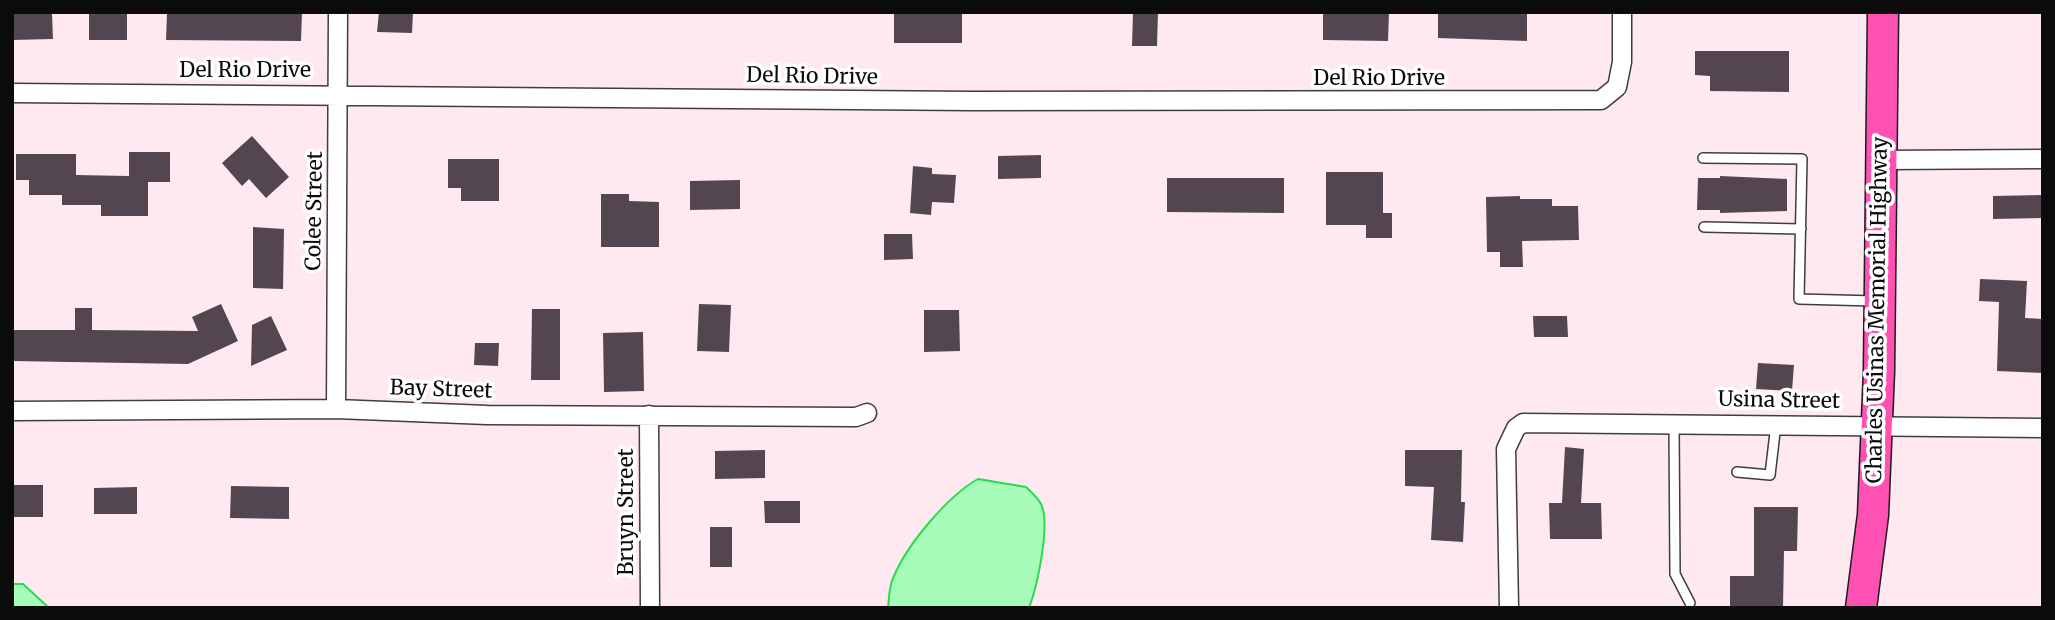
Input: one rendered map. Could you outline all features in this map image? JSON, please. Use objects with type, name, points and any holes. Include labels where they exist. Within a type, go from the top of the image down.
[{"type":"highway","name":"Charles Usinas Memorial Highway","points":[[1861,608],[1873,515],[1877,426],[1883,12]]},
{"type":"street","name":"Colee Street","points":[[336,410],[338,12]]},
{"type":"street","name":"Del Rio Drive","points":[[12,93],[1495,103],[1601,100],[1617,87],[1622,62],[1622,12]]},
{"type":"street","points":[[1882,160],[2043,159]]},
{"type":"street","name":"Bay Street","points":[[12,411],[336,410],[856,417],[867,414]]},
{"type":"street","name":"Bruyn Street","points":[[649,415],[650,608]]},
{"type":"street","name":"Usina Street","points":[[1509,608],[1506,449],[1516,428],[1532,421],[2043,428]]},
{"type":"lane","points":[[1703,158],[1802,159],[1799,299],[1880,301]]},
{"type":"lane","points":[[1704,227],[1801,229]]},
{"type":"lane","points":[[1675,422],[1675,574],[1690,603]]},
{"type":"lane","points":[[1737,472],[1770,475],[1776,424]]},
{"type":"shaded area","points":[[978,479],[1026,487],[1041,504],[1044,513],[1044,540],[1029,608],[888,608],[892,580],[909,549],[942,508]]},
{"type":"shaded area","points":[[12,584],[23,584],[49,608],[12,608]]},
{"type":"building","points":[[89,12],[127,12],[127,40],[89,40]]},
{"type":"building","points":[[302,12],[301,41],[166,40],[167,13]]},
{"type":"building","points":[[379,12],[413,12],[412,33],[377,32]]},
{"type":"building","points":[[894,12],[962,13],[962,43],[894,43]]},
{"type":"building","points":[[1133,12],[1158,12],[1157,46],[1132,46]]},
{"type":"building","points":[[1323,12],[1389,12],[1388,41],[1323,40]]},
{"type":"building","points":[[1438,12],[1527,14],[1527,41],[1438,38]]},
{"type":"building","points":[[52,13],[53,39],[12,40],[12,14]]},
{"type":"building","points":[[1695,51],[1789,51],[1789,92],[1710,91],[1710,76],[1695,75]]},
{"type":"building","points":[[252,136],[289,177],[266,198],[249,179],[242,186],[222,163]]},
{"type":"building","points":[[129,152],[170,152],[170,182],[148,182],[148,216],[101,216],[101,205],[62,205],[62,195],[29,195],[29,180],[16,180],[16,154],[76,154],[76,175],[129,176]]},
{"type":"building","points":[[1041,155],[1041,178],[998,179],[998,156]]},
{"type":"building","points":[[448,159],[499,159],[499,201],[461,201],[461,188],[448,188]]},
{"type":"building","points":[[913,166],[932,168],[932,174],[956,175],[954,203],[932,202],[931,215],[910,213]]},
{"type":"building","points":[[1326,172],[1383,172],[1383,213],[1392,213],[1392,238],[1366,238],[1366,225],[1326,225]]},
{"type":"building","points":[[1720,176],[1787,179],[1787,211],[1720,213],[1720,210],[1697,210],[1698,178]]},
{"type":"building","points":[[1167,178],[1284,178],[1284,213],[1167,212]]},
{"type":"building","points":[[740,180],[740,209],[690,210],[690,181]]},
{"type":"building","points":[[601,194],[629,194],[629,201],[659,202],[659,247],[601,247]]},
{"type":"building","points":[[2043,195],[2043,218],[1993,219],[1993,196]]},
{"type":"building","points":[[1520,196],[1520,199],[1552,199],[1552,206],[1578,206],[1579,240],[1522,241],[1523,267],[1500,267],[1500,252],[1487,252],[1486,197]]},
{"type":"building","points":[[253,227],[284,229],[283,289],[253,288]]},
{"type":"building","points":[[884,234],[912,234],[913,259],[884,260]]},
{"type":"building","points":[[1980,279],[2027,281],[2025,318],[2043,319],[2043,373],[1997,371],[1999,302],[1979,301]]},
{"type":"building","points":[[221,304],[238,341],[188,364],[12,361],[12,330],[75,330],[75,308],[92,308],[92,330],[198,331],[192,317]]},
{"type":"building","points":[[699,304],[731,305],[729,352],[697,351]]},
{"type":"building","points":[[532,309],[560,309],[560,380],[531,380]]},
{"type":"building","points":[[924,310],[959,310],[960,351],[924,352]]},
{"type":"building","points":[[271,316],[287,350],[251,366],[252,325]]},
{"type":"building","points":[[1533,316],[1567,316],[1568,337],[1534,337]]},
{"type":"building","points":[[643,332],[644,391],[604,392],[603,333]]},
{"type":"building","points":[[475,343],[499,343],[498,366],[474,365]]},
{"type":"building","points":[[1758,363],[1794,365],[1792,391],[1756,389]]},
{"type":"building","points":[[1565,447],[1584,449],[1581,503],[1601,503],[1602,539],[1550,539],[1549,503],[1562,503]]},
{"type":"building","points":[[765,450],[765,478],[715,479],[715,451]]},
{"type":"building","points":[[1405,450],[1462,450],[1461,502],[1465,502],[1463,542],[1431,540],[1434,487],[1405,486]]},
{"type":"building","points":[[12,485],[43,485],[43,517],[12,517]]},
{"type":"building","points":[[231,486],[289,487],[289,519],[230,518]]},
{"type":"building","points":[[137,487],[137,514],[94,514],[94,488]]},
{"type":"building","points":[[764,501],[800,501],[800,523],[765,523]]},
{"type":"building","points":[[1754,507],[1798,507],[1797,551],[1784,551],[1783,608],[1730,608],[1730,576],[1754,576]]},
{"type":"building","points":[[710,527],[732,527],[732,567],[710,567]]}]
